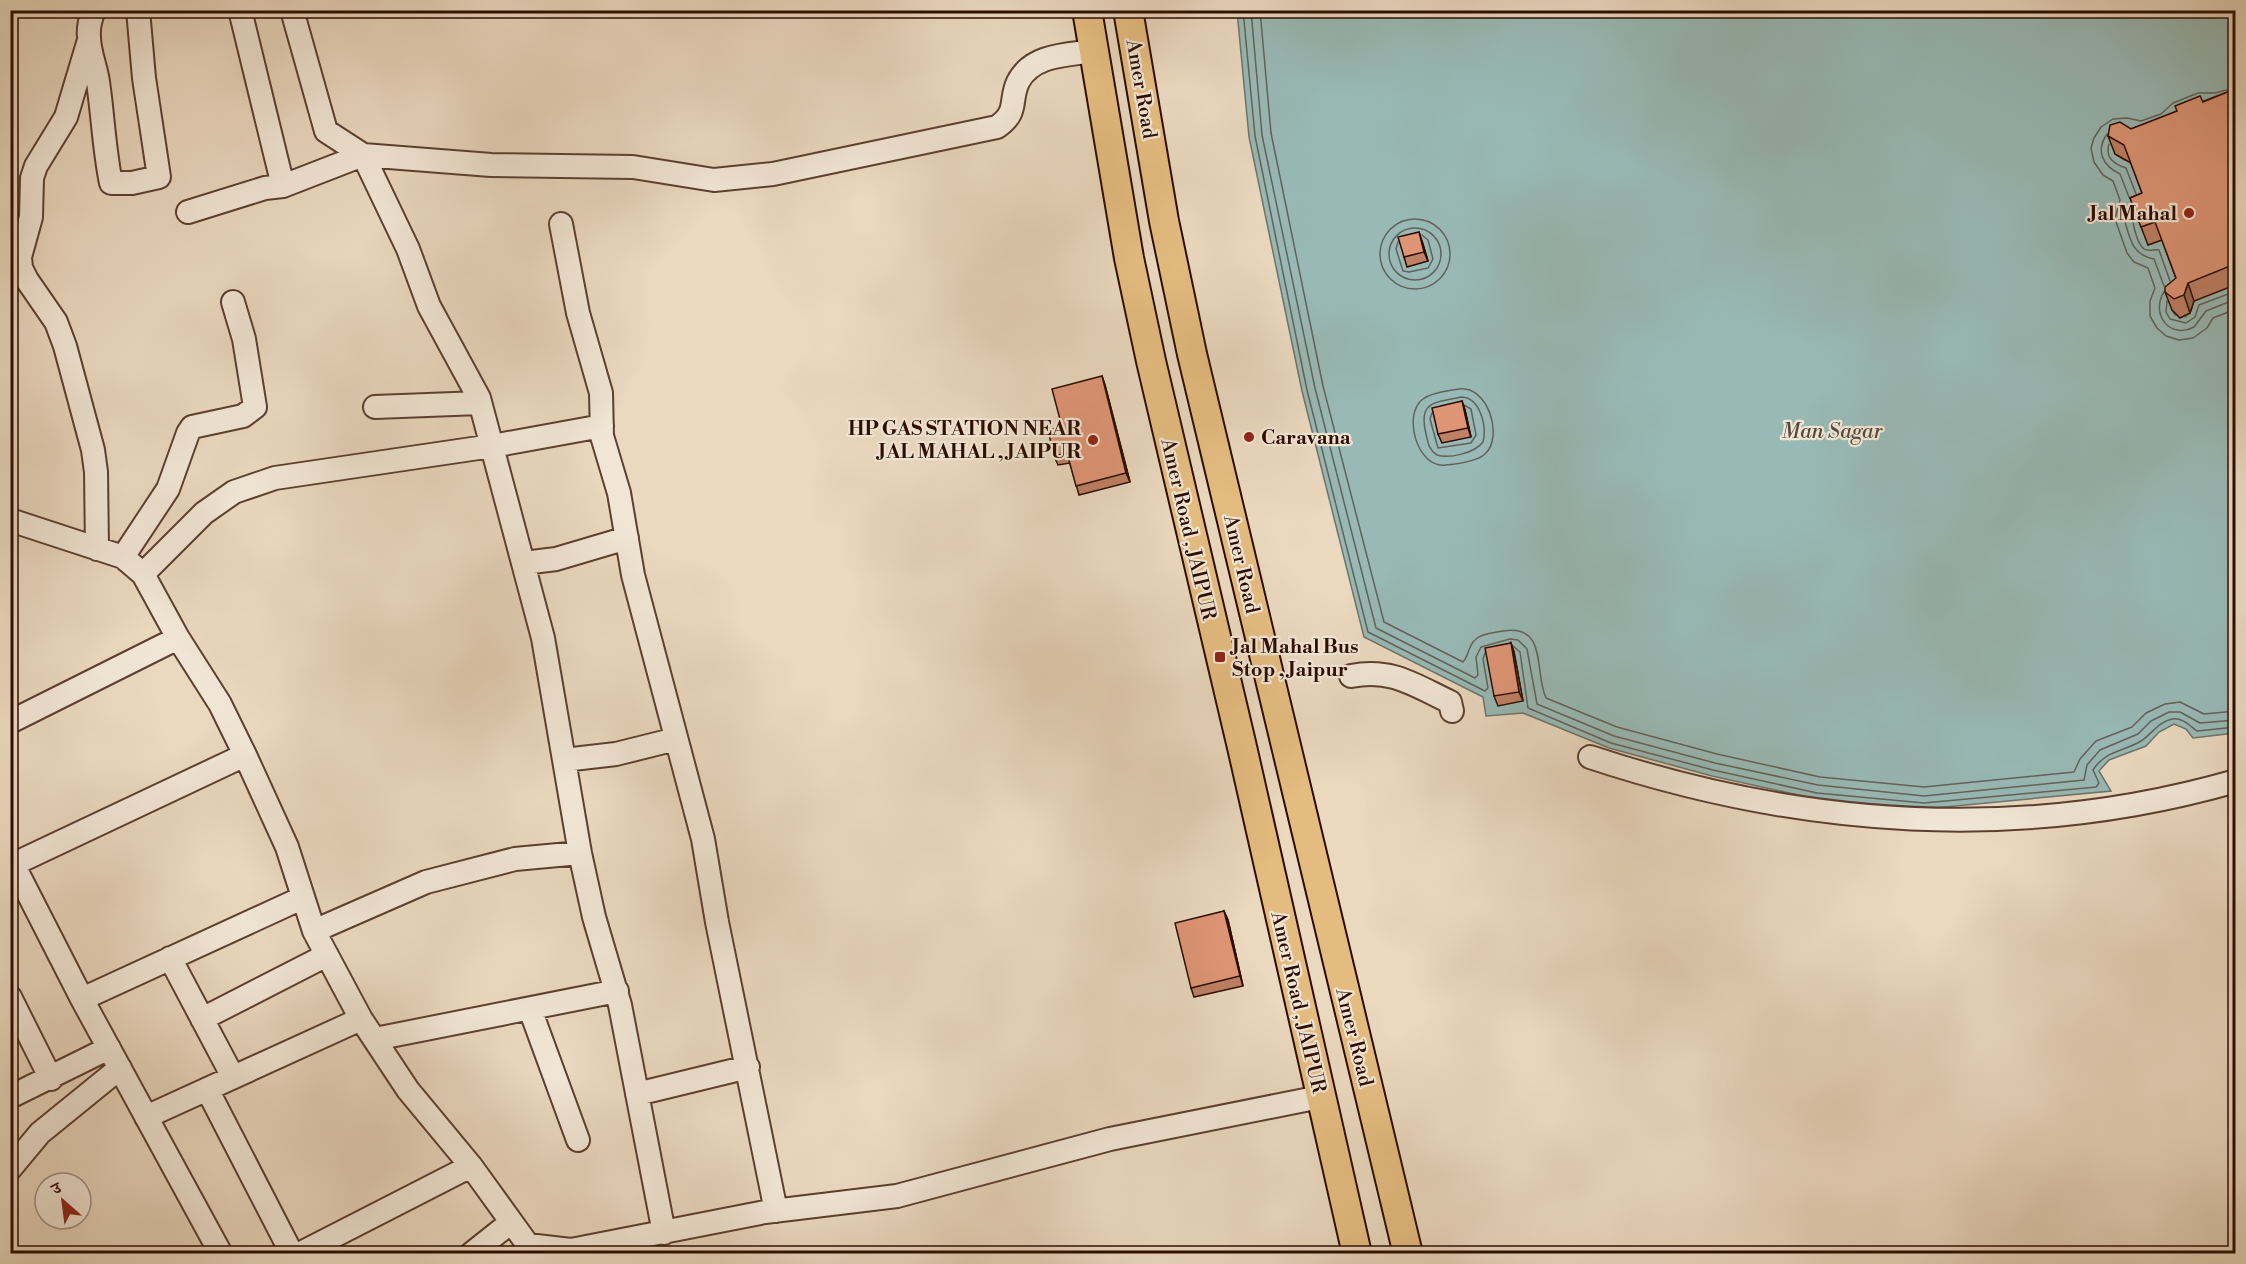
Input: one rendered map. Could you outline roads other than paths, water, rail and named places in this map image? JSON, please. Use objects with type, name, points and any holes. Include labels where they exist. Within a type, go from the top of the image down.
[{"type":"main road","name":"Amer Road , JAIPUR","points":[[1087,10],[1129,258],[1192,543],[1242,747],[1357,1254]]},
{"type":"main road","name":"Amer Road","points":[[1128,10],[1171,255],[1235,533],[1408,1254]]},
{"type":"main road","points":[[1192,543],[1235,533]]},
{"type":"street","points":[[94,10],[89,21],[89,40],[103,113],[104,150],[111,183],[132,183],[159,177],[144,78],[138,10]]},
{"type":"street","points":[[240,10],[283,186]]},
{"type":"street","points":[[292,10],[326,131],[363,154],[408,249],[429,306],[480,403],[543,638],[564,771],[570,791],[580,853],[594,917],[617,991],[664,1233]]},
{"type":"street","points":[[89,40],[66,117],[36,166],[32,178],[31,217],[20,257],[21,268],[27,280],[56,322],[93,450],[96,472],[97,549]]},
{"type":"street","points":[[188,213],[265,188],[283,186],[363,154],[491,165],[633,167],[714,180],[773,174],[998,127],[1008,120],[1018,82],[1029,68],[1042,60],[1094,51]]},
{"type":"street","points":[[561,224],[578,313],[601,393],[602,426],[620,493],[633,574],[704,839],[717,922],[776,1211]]},
{"type":"street","points":[[123,557],[168,489],[192,427],[243,417],[255,407],[244,339],[233,302]]},
{"type":"street","points":[[375,407],[480,403]]},
{"type":"street","points":[[143,574],[204,513],[234,492],[275,478],[492,446],[602,426]]},
{"type":"street","points":[[10,520],[123,557],[143,574],[178,638],[220,704],[287,847],[314,931],[361,1018],[408,1090],[471,1166],[528,1245],[571,1251],[613,1248],[664,1233],[776,1211],[897,1196],[1110,1139],[1320,1096]]},
{"type":"street","points":[[524,563],[556,559],[627,538]]},
{"type":"street","points":[[10,722],[178,638]]},
{"type":"street","points":[[1351,676],[1376,672],[1395,675],[1450,702],[1452,711]]},
{"type":"street","points":[[564,760],[616,754],[676,739]]},
{"type":"street","points":[[221,1254],[82,999],[12,861],[245,755]]},
{"type":"street","points":[[1590,757],[1672,782],[1751,801],[1841,815],[1891,818],[2012,818],[2066,815],[2155,801],[2235,781]]},
{"type":"street","points":[[314,931],[426,882],[515,859],[580,853]]},
{"type":"street","points":[[82,999],[302,898]]},
{"type":"street","points":[[202,1019],[327,955]]},
{"type":"street","points":[[170,958],[233,1077]]},
{"type":"street","points":[[375,1039],[617,991]]},
{"type":"street","points":[[10,997],[51,1079]]},
{"type":"street","points":[[530,1009],[578,1140]]},
{"type":"street","points":[[146,1117],[361,1018]]},
{"type":"street","points":[[10,1097],[51,1079],[109,1048]]},
{"type":"street","points":[[637,1094],[748,1067]]},
{"type":"street","points":[[10,1169],[40,1133],[120,1068]]},
{"type":"street","points":[[207,1089],[292,1254]]},
{"type":"street","points":[[299,1254],[471,1166]]},
{"type":"street","points":[[471,1254],[510,1223]]},
{"type":"water","name":"Man Sagar","points":[[1237,11],[2235,11],[2235,110],[2115,154],[2124,160],[2129,159],[2149,211],[2148,245],[2162,240],[2183,298],[2172,310],[2175,315],[2186,317],[2192,308],[2191,302],[2235,285],[2235,733],[2193,738],[2186,729],[2174,724],[2159,732],[2146,746],[2109,760],[2099,771],[2111,791],[1924,809],[1816,799],[1712,776],[1609,748],[1523,713],[1486,716],[1483,697],[1364,637],[1302,391],[1249,137]]},
{"type":"place","name":"Jal Mahal","points":[[2189,213]]},
{"type":"place","name":"Caravana","points":[[1249,437]]},
{"type":"place","name":"HP GAS STATION NEAR JAL MAHAL , JAIPUR","points":[[1093,440]]},
{"type":"place","name":"Jal Mahal Bus Stop , Jaipur","points":[[1220,657]]}]
